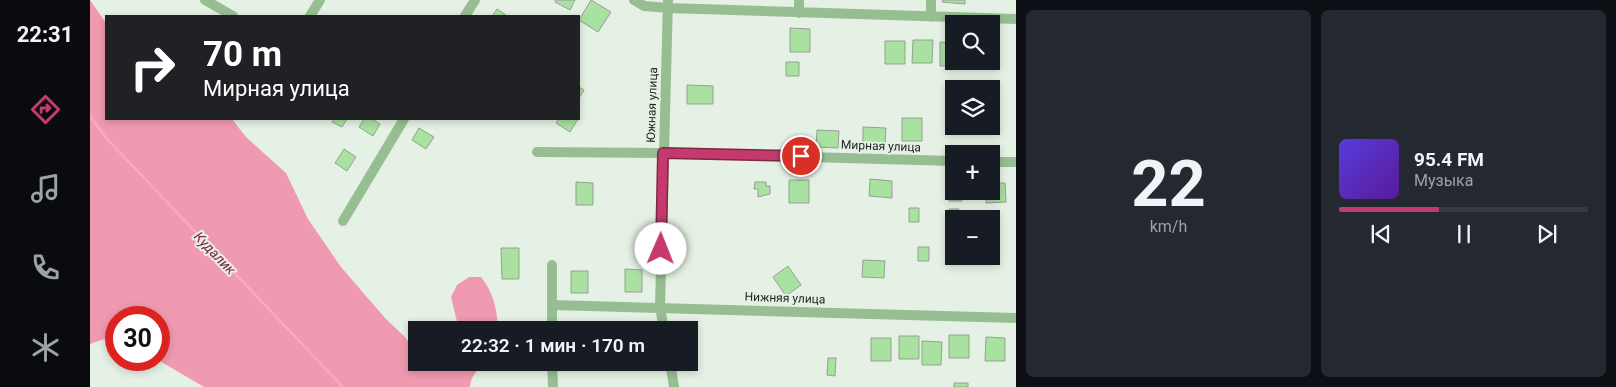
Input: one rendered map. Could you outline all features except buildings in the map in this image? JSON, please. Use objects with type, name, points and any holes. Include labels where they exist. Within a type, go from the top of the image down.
[{"type":"street","points":[[205,0],[231,15]]},
{"type":"street","points":[[311,15],[320,0]]},
{"type":"street","points":[[466,15],[475,0]]},
{"type":"street","points":[[634,0],[644,6],[668,4],[799,13],[1016,19]]},
{"type":"street","points":[[799,13],[800,0]]},
{"type":"street","points":[[931,0],[931,17]]},
{"type":"street","name":"Южная улица","points":[[662,321],[660,307],[668,4]]},
{"type":"street","points":[[342,221],[403,120]]},
{"type":"street","name":"Мирная улица","points":[[537,152],[945,160]]},
{"type":"street","points":[[1000,162],[1016,162]]},
{"type":"street","points":[[552,265],[552,321]]},
{"type":"street","name":"Нижняя улица","points":[[552,305],[1016,318]]},
{"type":"street","points":[[552,371],[553,387]]},
{"type":"street","points":[[671,371],[674,387]]},
{"type":"shaded area","points":[[90,0],[105,22],[105,120],[233,120],[246,137],[286,173],[308,219],[341,267],[385,318],[405,337],[408,341],[408,371],[477,371],[470,383],[470,387],[204,387],[170,367],[170,306],[105,306],[105,339],[90,344]]},
{"type":"shaded area","points":[[469,277],[481,277],[492,296],[497,321],[457,321],[451,297],[457,285]]},
{"type":"waterway","name":"Кудалик","points":[[90,116],[106,138],[343,387]]},
{"type":"route","points":[[661,249],[663,153],[801,156]]}]
